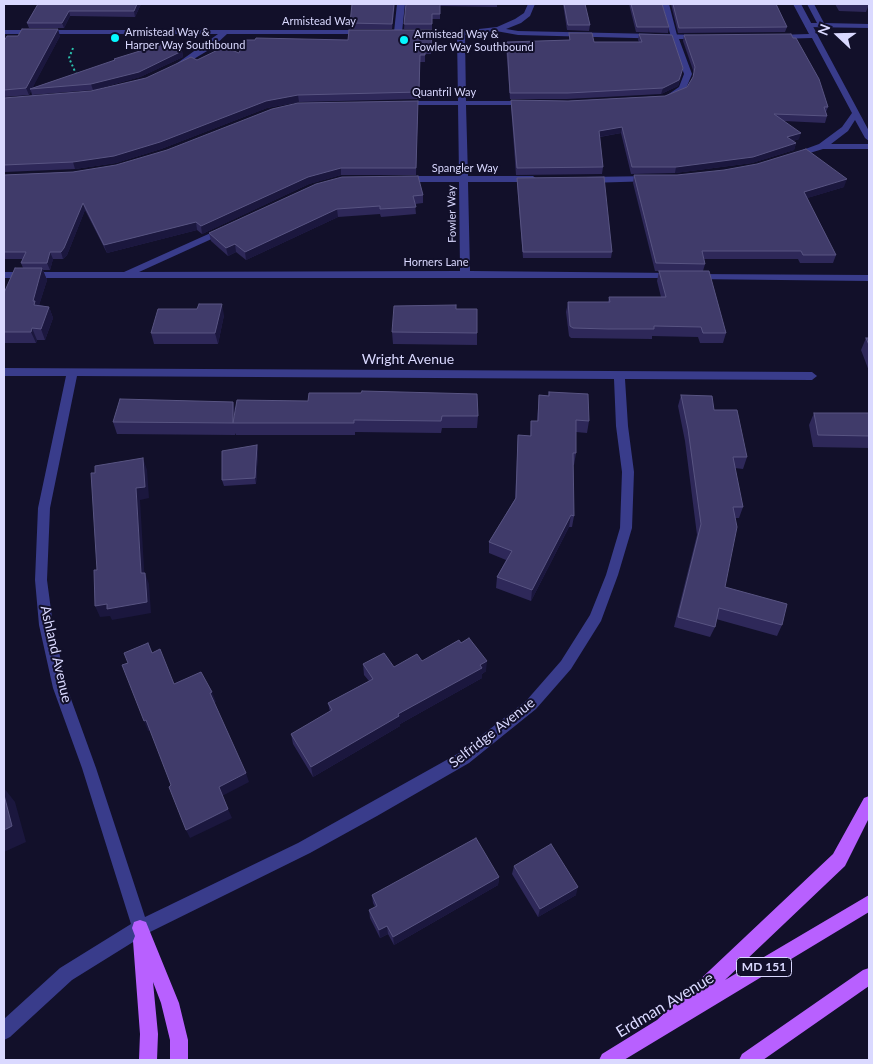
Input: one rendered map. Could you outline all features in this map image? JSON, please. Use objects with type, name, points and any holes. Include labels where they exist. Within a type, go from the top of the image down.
[{"type":"main road","points":[[660,1030],[839,860],[869,803]]},
{"type":"main road","name":"Erdman Avenue","points":[[608,1060],[869,903]]},
{"type":"main road","points":[[140,928],[149,1034],[148,1060]]},
{"type":"main road","points":[[140,928],[170,1003],[179,1040],[179,1060]]},
{"type":"main road","points":[[748,1060],[869,976]]},
{"type":"street","points":[[398,32],[400,4]]},
{"type":"street","points":[[496,30],[518,21],[527,14],[531,4]]},
{"type":"street","points":[[659,99],[682,89],[688,74],[665,4]]},
{"type":"street","points":[[797,4],[869,138]]},
{"type":"street","points":[[811,4],[822,26]]},
{"type":"street","points":[[808,25],[869,26]]},
{"type":"street","points":[[389,32],[461,33],[496,30],[518,33],[713,37]]},
{"type":"street","name":"Armistead Way","points":[[4,32],[371,32]]},
{"type":"street","points":[[169,71],[192,58],[225,32]]},
{"type":"street","name":"Fowler Way","points":[[461,33],[464,274]]},
{"type":"street","points":[[769,37],[813,36]]},
{"type":"street","name":"Quantril Way","points":[[394,103],[538,103]]},
{"type":"street","points":[[786,158],[822,146],[845,129],[855,114]]},
{"type":"street","points":[[822,146],[869,147]]},
{"type":"street","name":"Spangler Way","points":[[389,179],[543,180]]},
{"type":"street","points":[[583,180],[657,179]]},
{"type":"street","points":[[124,275],[232,227]]},
{"type":"street","name":"Horners Lane","points":[[4,275],[464,274],[869,278]]},
{"type":"street","name":"Wright Avenue","points":[[4,372],[812,376]]},
{"type":"street","name":"Ashland Avenue","points":[[72,372],[44,508],[41,580],[45,616],[60,688],[89,768],[140,928]]},
{"type":"street","name":"Selfridge Avenue","points":[[140,928],[304,848],[464,758],[531,705],[566,665],[596,617],[612,575],[626,528],[628,472],[622,426],[619,376]]},
{"type":"street","points":[[4,1031],[66,974],[140,928]]},
{"type":"path","points":[[79,80],[69,58],[81,32]]},
{"type":"building","points":[[38,4],[137,4],[134,11],[69,11],[62,23],[27,23]]},
{"type":"building","points":[[352,4],[394,4],[392,24],[350,23]]},
{"type":"building","points":[[406,4],[440,4],[440,14],[432,14],[432,24],[404,24]]},
{"type":"building","points":[[564,4],[585,4],[590,25],[568,25]]},
{"type":"building","points":[[631,4],[662,4],[669,27],[637,27]]},
{"type":"building","points":[[673,4],[776,4],[787,27],[679,28]]},
{"type":"building","points":[[22,29],[58,29],[26,88],[4,90],[4,41],[7,36],[18,36]]},
{"type":"building","points":[[349,30],[432,30],[431,47],[425,47],[425,55],[420,55],[419,92],[298,95],[266,101],[160,142],[114,156],[73,162],[4,165],[4,98],[91,91],[146,78],[191,57],[197,60],[224,47],[239,53],[243,40],[255,40],[256,38],[348,40]]},
{"type":"building","points":[[569,33],[592,33],[594,42],[642,42],[639,34],[672,35],[683,68],[679,80],[663,88],[568,93],[510,93],[507,42],[570,40]]},
{"type":"building","points":[[791,34],[793,38],[796,38],[819,79],[828,107],[824,107],[827,116],[774,114],[801,133],[787,137],[796,143],[753,157],[676,167],[632,167],[622,127],[599,131],[603,167],[517,168],[511,100],[568,101],[665,96],[687,87],[693,77],[695,67],[684,35]]},
{"type":"building","points":[[169,42],[182,51],[139,72],[91,84],[30,89],[114,59]]},
{"type":"building","points":[[418,101],[416,168],[341,168],[308,177],[201,226],[196,222],[104,245],[83,203],[64,248],[61,252],[50,252],[47,263],[21,263],[26,252],[4,252],[4,175],[73,172],[116,165],[167,150],[272,109],[298,103]]},
{"type":"building","points":[[806,149],[847,179],[804,192],[836,255],[803,255],[801,251],[702,251],[705,264],[656,263],[634,175],[677,175],[724,170],[757,164]]},
{"type":"building","points":[[418,176],[423,195],[413,196],[416,207],[380,209],[380,206],[337,209],[245,252],[235,244],[226,248],[209,233],[316,184],[342,177]]},
{"type":"building","points":[[604,177],[612,252],[523,252],[517,178]]},
{"type":"building","points":[[15,268],[42,268],[33,301],[35,301],[34,305],[49,307],[41,329],[32,328],[31,332],[4,332],[4,293]]},
{"type":"building","points":[[659,271],[709,271],[726,333],[703,333],[701,327],[654,326],[654,329],[608,329],[573,328],[570,326],[568,302],[610,302],[609,297],[666,297]]},
{"type":"building","points":[[199,304],[222,304],[215,333],[151,333],[158,309],[197,309]]},
{"type":"building","points":[[456,305],[456,309],[477,309],[477,333],[392,332],[394,306]]},
{"type":"building","points":[[362,391],[477,394],[478,416],[442,416],[441,421],[354,420],[354,423],[233,423],[237,400],[308,401],[309,393],[361,393]]},
{"type":"building","points":[[549,392],[588,394],[589,421],[576,420],[576,453],[573,453],[574,516],[571,515],[532,590],[497,577],[512,551],[489,542],[516,498],[518,435],[531,436],[531,421],[538,421],[539,395],[549,396]]},
{"type":"building","points":[[681,395],[712,396],[714,410],[737,410],[747,457],[733,457],[743,507],[733,507],[737,527],[725,587],[787,604],[782,625],[719,608],[715,627],[678,617],[701,524],[688,429]]},
{"type":"building","points":[[120,399],[233,402],[233,423],[113,422]]},
{"type":"building","points":[[814,413],[869,413],[869,436],[818,435]]},
{"type":"building","points":[[257,445],[255,478],[222,480],[222,451]]},
{"type":"building","points":[[143,458],[145,487],[136,488],[141,573],[145,573],[147,602],[107,609],[107,604],[95,606],[94,570],[97,570],[91,473],[95,473],[95,466]]},
{"type":"building","points":[[469,638],[487,661],[480,665],[482,668],[398,714],[399,716],[311,767],[291,734],[332,710],[328,703],[373,679],[363,664],[384,653],[394,667],[417,654],[422,661],[459,640],[461,643]]},
{"type":"building","points":[[148,643],[152,653],[160,649],[174,684],[201,672],[212,692],[210,693],[246,773],[219,787],[228,809],[186,830],[146,720],[144,721],[122,665],[128,663],[124,653]]},
{"type":"building","points":[[4,795],[12,826],[4,830]]},
{"type":"building","points":[[476,838],[499,877],[393,937],[387,926],[379,930],[369,910],[377,906],[372,895]]},
{"type":"building","points":[[551,844],[578,887],[540,909],[514,866]]},
{"type":"place","name":"Armistead Way & Harper Way Southbound","points":[[115,38]]},
{"type":"place","name":"Armistead Way & Fowler Way Southbound","points":[[404,40]]}]
